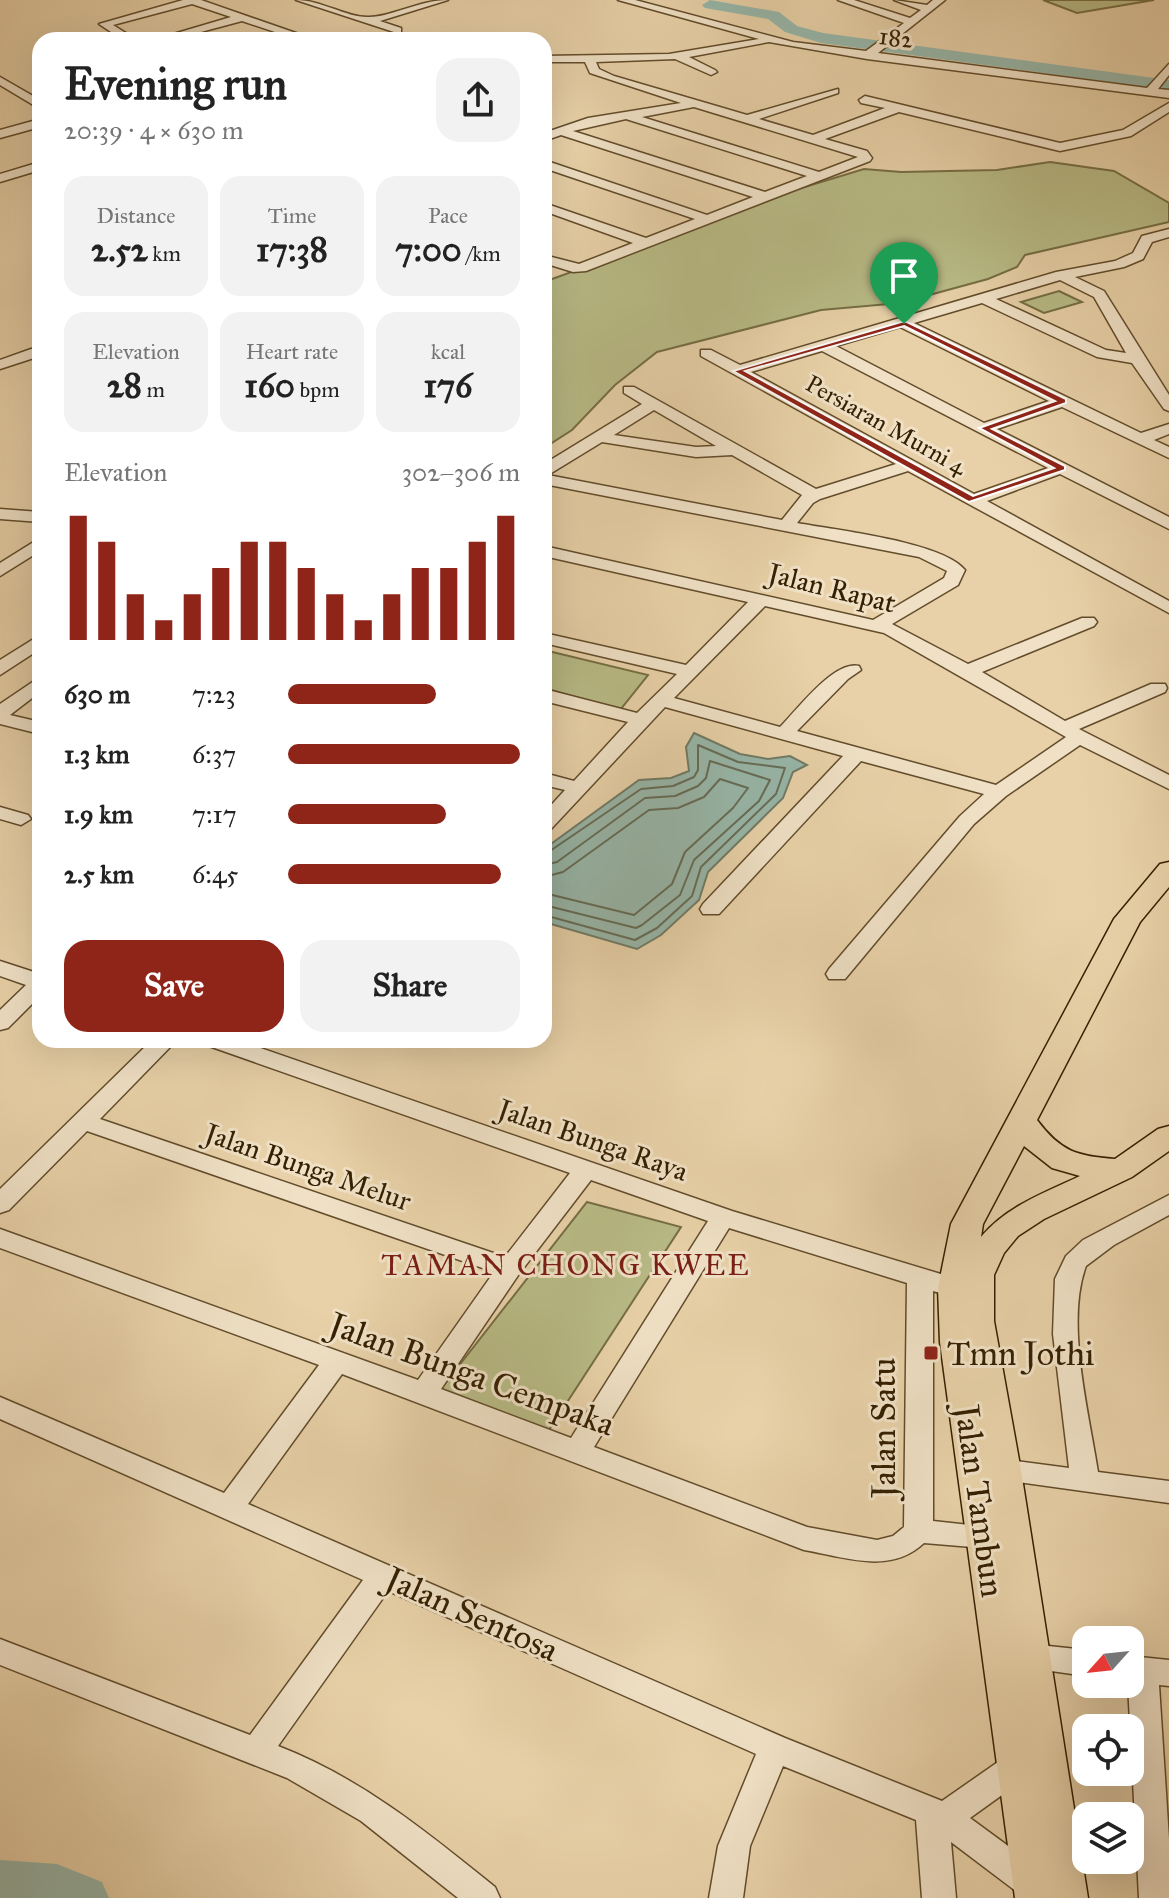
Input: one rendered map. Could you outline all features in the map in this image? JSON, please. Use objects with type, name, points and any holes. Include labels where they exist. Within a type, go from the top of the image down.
[{"type":"main road","name":"Jalan Tambun","points":[[989,1469],[957,1342],[955,1288],[967,1224],[1128,919],[1169,870]]},
{"type":"main road","points":[[1022,1121],[1039,1146],[1056,1159],[1079,1166],[1121,1170]]},
{"type":"main road","name":"Jalan Tambun","points":[[1046,1894],[989,1469],[977,1321],[978,1275],[990,1248],[1007,1228],[1033,1211],[1121,1170],[1162,1143]]},
{"type":"main road","name":"Jalan Tambun","points":[[1016,1656],[1019,1765],[1046,1894]]},
{"type":"street","points":[[114,32],[104,26],[194,0],[288,32]]},
{"type":"street","points":[[301,0],[397,30]]},
{"type":"street","name":"182","points":[[623,0],[773,41],[876,50],[1155,86],[1169,94]]},
{"type":"street","points":[[843,0],[913,22]]},
{"type":"street","points":[[899,0],[930,9]]},
{"type":"street","points":[[876,50],[940,0]]},
{"type":"street","points":[[368,21],[432,1]]},
{"type":"street","points":[[310,21],[340,12]]},
{"type":"street","points":[[188,32],[243,17]]},
{"type":"street","points":[[280,29],[295,25]]},
{"type":"street","points":[[552,59],[676,56],[773,41]]},
{"type":"street","points":[[676,56],[711,72]]},
{"type":"street","points":[[552,261],[581,268],[866,159],[863,154],[598,73],[589,58]]},
{"type":"street","points":[[1155,86],[1169,67]]},
{"type":"street","points":[[0,80],[32,100]]},
{"type":"street","points":[[747,119],[834,91]]},
{"type":"street","points":[[0,101],[23,95]]},
{"type":"street","points":[[865,100],[1060,147],[1127,133],[1169,107]]},
{"type":"street","points":[[552,134],[588,122],[695,104]]},
{"type":"street","points":[[813,139],[898,108]]},
{"type":"street","points":[[624,115],[819,176]]},
{"type":"street","points":[[0,134],[32,125]]},
{"type":"street","points":[[560,131],[763,196]]},
{"type":"street","points":[[0,170],[32,161]]},
{"type":"street","points":[[552,167],[707,219]]},
{"type":"street","points":[[0,178],[32,168]]},
{"type":"street","points":[[552,210],[646,243]]},
{"type":"street","points":[[737,371],[1061,275],[1135,258],[1143,242],[1169,233]]},
{"type":"street","points":[[1061,275],[1099,294],[1169,406]]},
{"type":"street","points":[[985,299],[1102,354],[1141,363]]},
{"type":"street","points":[[904,324],[1169,453]]},
{"type":"street","points":[[824,346],[1169,524]]},
{"type":"street","points":[[0,365],[32,353]]},
{"type":"street","name":"Persiaran Murni 4","points":[[706,353],[1169,608]]},
{"type":"street","points":[[629,390],[814,495]]},
{"type":"street","points":[[984,428],[1063,401]]},
{"type":"street","points":[[552,466],[653,404]]},
{"type":"street","points":[[1141,439],[1169,429]]},
{"type":"street","points":[[598,437],[696,452],[735,450]]},
{"type":"street","points":[[787,525],[807,499],[814,495],[909,465]]},
{"type":"street","points":[[973,500],[1062,468]]},
{"type":"street","points":[[552,481],[924,553],[949,563],[956,570],[952,581],[877,625]]},
{"type":"street","points":[[0,514],[32,516]]},
{"type":"street","points":[[0,571],[32,549]]},
{"type":"street","name":"Jalan Rapat","points":[[552,553],[877,625],[909,638],[1072,733],[1169,783]]},
{"type":"street","points":[[552,817],[641,720],[762,599]]},
{"type":"street","points":[[967,671],[1088,622]]},
{"type":"street","points":[[552,640],[689,671]]},
{"type":"street","points":[[0,669],[32,646]]},
{"type":"street","points":[[785,733],[841,675],[852,670]]},
{"type":"street","points":[[837,974],[967,820],[1072,733],[1158,688]]},
{"type":"street","points":[[0,716],[32,690]]},
{"type":"street","points":[[552,697],[641,720]]},
{"type":"street","points":[[663,701],[999,792]]},
{"type":"street","points":[[0,716],[32,726]]},
{"type":"street","points":[[711,909],[857,753]]},
{"type":"street","points":[[552,781],[579,788]]},
{"type":"street","points":[[0,813],[21,819]]},
{"type":"street","points":[[0,968],[32,979]]},
{"type":"street","points":[[0,1023],[32,990]]},
{"type":"street","points":[[0,1204],[157,1048]]},
{"type":"street","name":"Jalan Bunga Raya","points":[[237,1048],[723,1217],[955,1288]]},
{"type":"street","name":"Jalan Bunga Melur","points":[[85,1122],[510,1268]]},
{"type":"street","points":[[424,1393],[510,1268],[586,1169]]},
{"type":"street","points":[[1085,1481],[1065,1323],[1067,1277],[1086,1251],[1169,1204]]},
{"type":"street","points":[[577,1451],[723,1217]]},
{"type":"street","name":"Jalan Bunga Cempaka","points":[[0,1238],[424,1393],[804,1538],[877,1552],[902,1546],[918,1531]]},
{"type":"street","name":"Jalan Satu","points":[[920,1278],[918,1531],[998,1537]]},
{"type":"street","points":[[230,1506],[336,1362]]},
{"type":"street","name":"Jalan Sentosa","points":[[0,1407],[774,1748],[938,1815],[1046,1894]]},
{"type":"street","points":[[989,1469],[1169,1492]]},
{"type":"street","points":[[256,1752],[384,1574]]},
{"type":"street","points":[[0,1652],[338,1787],[378,1812],[483,1898]]},
{"type":"street","points":[[1016,1656],[1072,1662]]},
{"type":"street","points":[[1147,1670],[1156,1898]]},
{"type":"street","points":[[726,1898],[734,1846],[774,1748]]},
{"type":"street","points":[[939,1898],[938,1815],[1019,1765]]},
{"type":"green space","points":[[1043,0],[1154,0],[1077,13]]},
{"type":"green space","points":[[1050,162],[1114,171],[1169,203],[1169,222],[1025,255],[1017,267],[988,279],[900,303],[821,310],[657,352],[615,385],[572,430],[552,443],[552,279],[798,189],[864,169],[901,172],[997,170]]},
{"type":"green space","points":[[1059,291],[1082,302],[1044,313],[1021,302]]},
{"type":"green space","points":[[552,652],[648,675],[620,710],[552,690]]},
{"type":"green space","points":[[587,1202],[681,1227],[549,1430],[440,1390]]},
{"type":"water","points":[[694,733],[740,754],[768,759],[790,756],[807,765],[793,772],[783,798],[708,872],[699,900],[661,935],[637,949],[552,924],[552,843],[639,780],[671,778],[689,771],[686,747]]},
{"type":"waterway","points":[[710,5],[773,15],[791,29],[821,38],[1169,85]]},
{"type":"waterway","points":[[0,1882],[57,1886],[85,1898]]},
{"type":"place","name":"Tmn Jothi","points":[[931,1353]]},
{"type":"district","name":"TAMAN CHONG KWEE","points":[[566,1265]]},
{"type":"route","points":[[904,324],[1063,401],[984,428],[1062,468],[973,500],[737,371],[904,324]]}]
